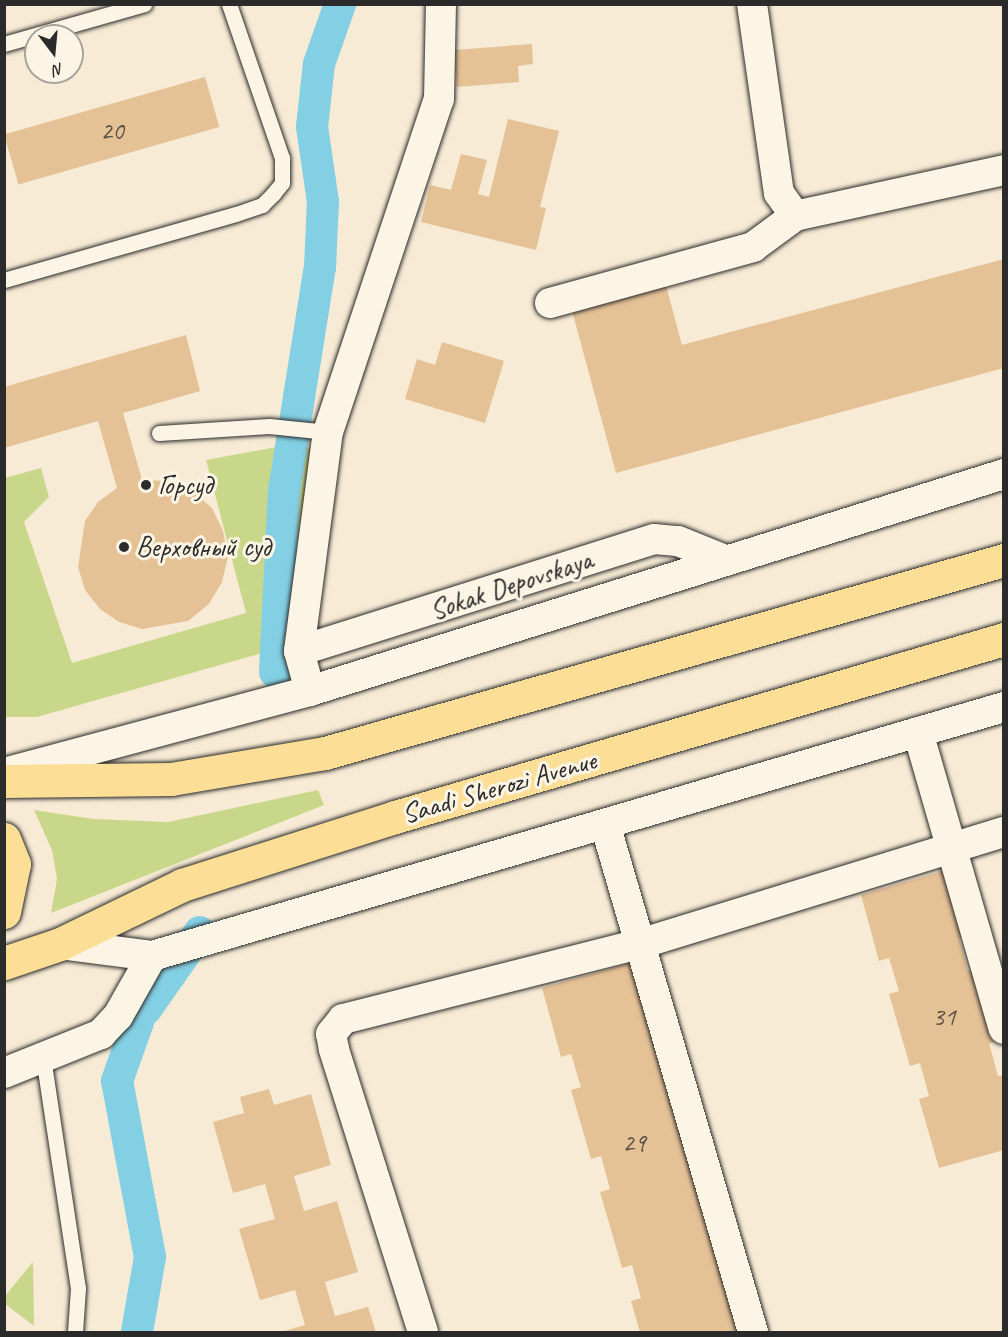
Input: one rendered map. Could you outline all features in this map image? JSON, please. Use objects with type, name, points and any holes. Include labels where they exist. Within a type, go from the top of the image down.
[{"type":"main road","points":[[4,781],[171,779],[325,753],[1004,560]]},
{"type":"main road","name":"Saadi Sherozi Avenue","points":[[4,963],[60,944],[182,885],[407,813],[1004,639]]},
{"type":"main road","points":[[4,839],[14,864],[4,912]]},
{"type":"street","points":[[310,691],[299,651],[317,431],[439,99],[441,4]]},
{"type":"street","points":[[752,4],[779,193],[795,216]]},
{"type":"street","points":[[550,303],[753,247],[795,216],[1004,170]]},
{"type":"street","points":[[4,773],[310,691],[723,559],[1004,474]]},
{"type":"street","name":"Sokak Depovskaya","points":[[299,651],[654,539],[678,541],[723,559]]},
{"type":"street","points":[[60,944],[152,956],[1004,707]]},
{"type":"street","points":[[918,732],[1004,1029]]},
{"type":"street","points":[[605,824],[643,943],[753,1332]]},
{"type":"street","points":[[423,1332],[331,1034],[343,1019],[643,943],[1004,832]]},
{"type":"street","points":[[4,1073],[101,1034],[118,1016],[152,956]]},
{"type":"lane","points":[[4,44],[144,4]]},
{"type":"lane","points":[[4,280],[262,205],[282,183],[282,158],[229,4]]},
{"type":"lane","points":[[159,433],[269,426],[317,431]]},
{"type":"lane","points":[[43,1057],[78,1288],[75,1332]]},
{"type":"green space","points":[[277,447],[319,448],[273,650],[37,717],[5,717],[5,478],[41,468],[49,497],[24,522],[72,663],[246,613],[206,460]]},
{"type":"green space","points":[[318,790],[324,805],[51,913],[57,879],[52,850],[34,810],[93,819],[168,822]]},
{"type":"green space","points":[[33,1262],[34,1326],[4,1303],[5,1296]]},
{"type":"building","points":[[532,44],[533,64],[518,66],[519,82],[457,87],[454,50]]},
{"type":"building","points":[[205,77],[219,127],[18,185],[4,135]]},
{"type":"building","points":[[508,119],[559,131],[540,207],[546,208],[536,250],[421,222],[430,185],[451,190],[461,154],[487,160],[478,194],[489,197]]},
{"type":"building","points":[[1004,259],[1004,368],[616,473],[571,307],[665,282],[682,345]]},
{"type":"building","name":"Горсуд","points":[[186,335],[200,391],[123,413],[142,480],[168,481],[192,491],[212,508],[223,531],[228,557],[222,582],[209,604],[188,621],[142,629],[119,622],[100,609],[85,590],[78,567],[85,521],[98,502],[117,488],[98,421],[4,448],[4,387]]},
{"type":"building","points":[[442,342],[504,361],[485,423],[405,399],[417,359],[435,365]]},
{"type":"building","points":[[950,869],[969,935],[959,938],[968,971],[978,968],[999,1041],[989,1043],[998,1076],[1004,1075],[1004,1150],[939,1168],[919,1099],[929,1096],[920,1063],[910,1066],[889,994],[899,991],[889,958],[879,961],[861,895]]},
{"type":"building","points":[[641,960],[720,1236],[710,1239],[720,1272],[729,1269],[747,1332],[640,1332],[631,1301],[641,1298],[632,1265],[622,1268],[600,1192],[610,1189],[601,1156],[591,1159],[571,1090],[581,1087],[571,1054],[561,1057],[542,988]]},
{"type":"building","points":[[269,1089],[274,1105],[311,1094],[331,1165],[294,1176],[304,1211],[337,1201],[358,1272],[325,1282],[335,1316],[368,1307],[376,1332],[281,1332],[305,1325],[295,1290],[260,1300],[239,1229],[275,1219],[265,1184],[233,1193],[213,1122],[244,1113],[240,1097]]},
{"type":"waterway","points":[[275,672],[284,491],[320,267],[323,202],[312,127],[319,64],[340,4]]},
{"type":"waterway","points":[[146,1009],[200,932]]},
{"type":"waterway","points":[[137,1332],[150,1257],[117,1081],[139,1019]]},
{"type":"place","name":"Горсуд","points":[[146,485]]},
{"type":"place","name":"Верховный суд","points":[[124,547]]}]
